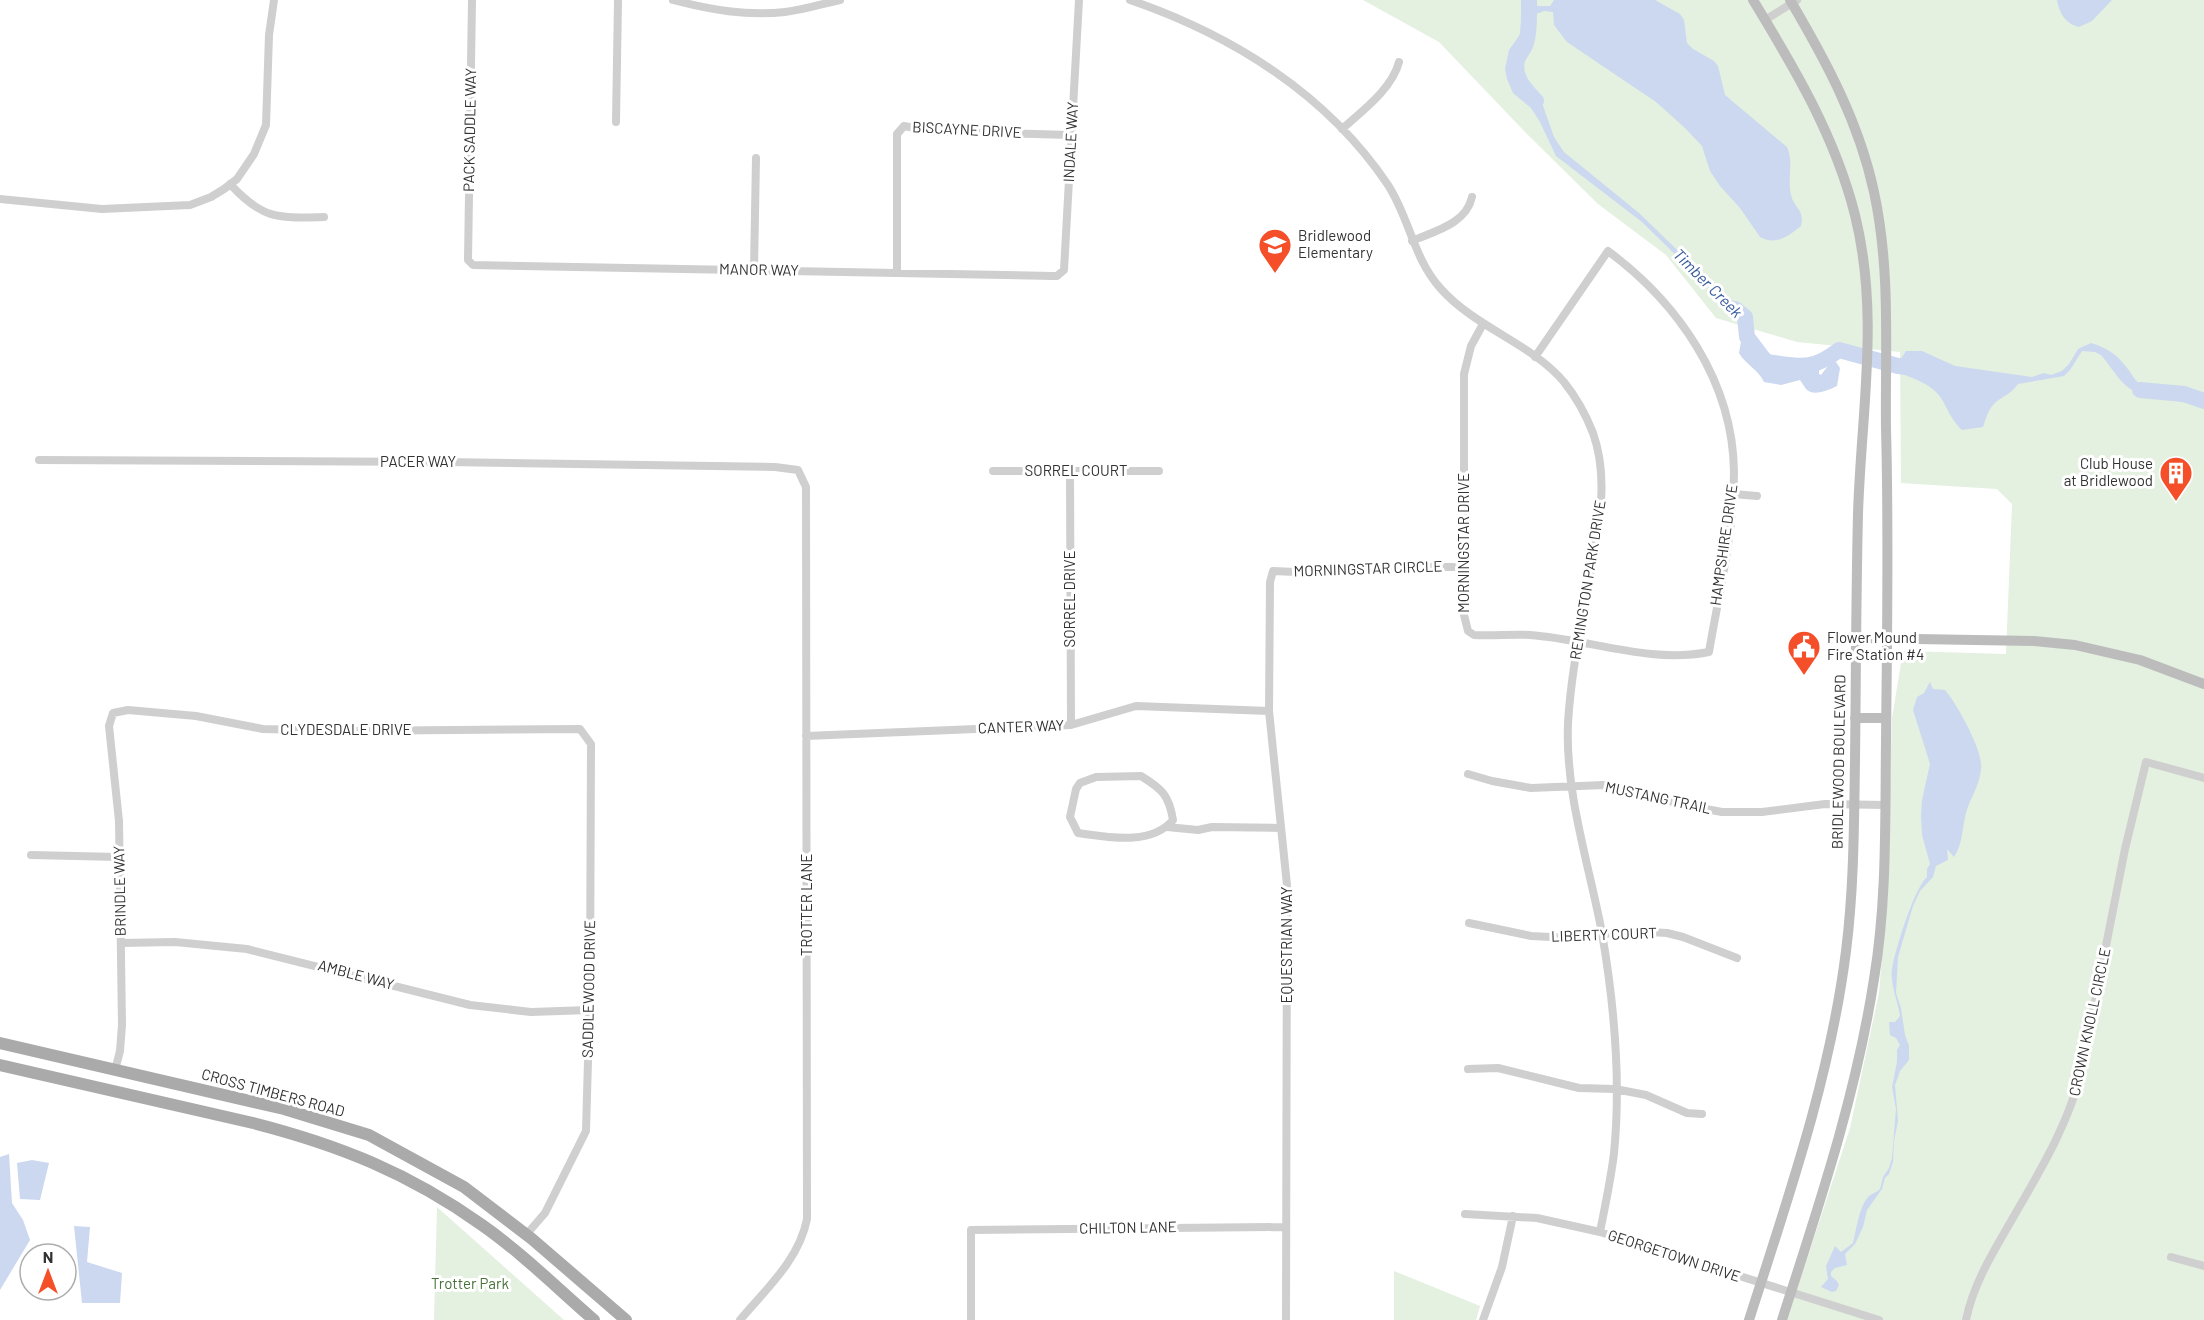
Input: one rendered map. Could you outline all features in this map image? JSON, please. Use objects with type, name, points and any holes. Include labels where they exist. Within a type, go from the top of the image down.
[{"type":"main road","name":"BRIDLEWOOD BOULEVARD","points":[[1749,1320],[1810,1126],[1835,1023],[1846,952],[1851,899],[1854,804],[1859,491],[1867,386],[1867,324],[1863,258],[1855,216],[1842,170],[1819,114],[1753,0]]},
{"type":"main road","points":[[1782,1320],[1847,1108],[1869,1011],[1881,915],[1888,638],[1887,325],[1883,246],[1868,169],[1852,118],[1793,1]]},
{"type":"main road","points":[[1857,638],[2034,641],[2074,645],[2140,660],[2204,684]]},
{"type":"main road","points":[[1855,718],[1886,718]]},
{"type":"main road","name":"CROSS TIMBERS ROAD","points":[[0,1043],[284,1108],[369,1135],[464,1187],[526,1235],[626,1320]]},
{"type":"main road","points":[[0,1065],[289,1132],[344,1150],[433,1192],[484,1226],[594,1320]]},
{"type":"main road","points":[[107,1090],[115,1070]]},
{"type":"street","points":[[0,199],[102,209],[190,204],[211,197],[230,184],[254,154],[266,125],[269,35],[274,0]]},
{"type":"street","name":"PACK SADDLE WAY","points":[[468,260],[472,0]]},
{"type":"street","points":[[616,122],[618,0]]},
{"type":"street","points":[[674,0],[708,9],[746,14],[786,12],[840,0]]},
{"type":"street","name":"INDALE WAY","points":[[1053,276],[1057,276],[1064,270],[1079,0]]},
{"type":"street","name":"REMINGTON PARK DRIVE","points":[[1130,0],[1212,35],[1259,60],[1306,95],[1372,162],[1396,199],[1426,270],[1442,290],[1459,307],[1535,357],[1563,381],[1577,401],[1592,431],[1602,480],[1600,518],[1579,642],[1568,725],[1576,812],[1602,933],[1612,1002],[1615,1089],[1614,1152],[1600,1232]]},
{"type":"street","points":[[1765,20],[1793,1]]},
{"type":"street","points":[[1342,129],[1383,90],[1396,74],[1399,62]]},
{"type":"street","name":"BISCAYNE DRIVE","points":[[897,273],[897,134],[904,126],[929,131],[1071,135]]},
{"type":"street","points":[[754,270],[756,158]]},
{"type":"street","points":[[230,184],[253,206],[268,214],[286,218],[324,217]]},
{"type":"street","points":[[1412,241],[1464,216],[1470,207],[1472,197]]},
{"type":"street","name":"HAMPSHIRE DRIVE","points":[[1535,357],[1608,250],[1668,305],[1700,350],[1721,397],[1728,423],[1734,469],[1731,522],[1709,652]]},
{"type":"street","name":"MANOR WAY","points":[[468,260],[473,265],[485,266],[1053,276]]},
{"type":"street","name":"MORNINGSTAR DRIVE","points":[[1483,324],[1471,346],[1465,366],[1463,567],[1464,615],[1468,631],[1474,635],[1530,635],[1657,653],[1692,655],[1709,652]]},
{"type":"street","name":"PACER WAY","points":[[39,460],[775,466],[798,470]]},
{"type":"street","name":"TROTTER LANE","points":[[740,1320],[789,1262],[804,1236],[807,1219],[806,487],[798,470]]},
{"type":"street","name":"SORREL COURT","points":[[993,471],[1159,471]]},
{"type":"street","name":"SORREL DRIVE","points":[[1070,472],[1071,726]]},
{"type":"street","points":[[1733,494],[1757,496]]},
{"type":"street","name":"MORNINGSTAR CIRCLE","points":[[1273,572],[1351,573],[1382,567],[1463,567]]},
{"type":"street","name":"EQUESTRIAN WAY","points":[[1273,572],[1269,592],[1269,711],[1287,885],[1286,1320]]},
{"type":"street","name":"CANTER WAY","points":[[806,736],[1071,726],[1136,706],[1269,711]]},
{"type":"street","name":"CLYDESDALE DRIVE","points":[[113,713],[128,710],[196,716],[263,729],[353,731],[580,729]]},
{"type":"street","name":"BRINDLE WAY","points":[[113,713],[109,726],[118,821],[122,1025],[120,1051],[115,1070]]},
{"type":"street","name":"SADDLEWOOD DRIVE","points":[[526,1235],[545,1213],[586,1131],[591,744],[580,729]]},
{"type":"street","name":"CROWN KNOLL CIRCLE","points":[[1966,1320],[1977,1284],[2054,1146],[2073,1102],[2125,849],[2146,762],[2204,778]]},
{"type":"street","name":"MUSTANG TRAIL","points":[[1468,774],[1531,788],[1617,786],[1684,805],[1722,812],[1762,812],[1825,804],[1885,805]]},
{"type":"street","points":[[1167,827],[1173,820],[1170,801],[1158,786],[1141,776],[1096,777],[1080,783],[1076,789],[1070,817],[1078,832],[1111,837],[1147,836],[1167,827],[1198,830],[1212,827],[1281,828]]},
{"type":"street","points":[[31,855],[119,857]]},
{"type":"street","name":"LIBERTY COURT","points":[[1469,923],[1531,936],[1572,938],[1630,931],[1667,933],[1737,958]]},
{"type":"street","name":"AMBLE WAY","points":[[121,943],[175,942],[247,949],[470,1005],[531,1012],[589,1010]]},
{"type":"street","points":[[1468,1069],[1498,1068],[1560,1085],[1615,1089],[1646,1095],[1687,1113],[1702,1114]]},
{"type":"street","name":"GEORGETOWN DRIVE","points":[[1465,1214],[1537,1218],[1600,1232],[1790,1294],[1879,1320]]},
{"type":"street","points":[[1483,1320],[1502,1267],[1513,1216]]},
{"type":"street","name":"CHILTON LANE","points":[[971,1320],[971,1230],[1285,1227]]},
{"type":"street","points":[[2171,1257],[2204,1266]]},
{"type":"green space","points":[[1363,0],[2204,0],[2204,1320],[1787,1320],[1850,1128],[1879,993],[1887,894],[1892,718],[1903,651],[2006,654],[2012,504],[1997,489],[1901,483],[1900,352],[1797,342],[1716,318],[1666,255],[1598,204],[1439,42]]},
{"type":"green space","name":"Trotter Park","points":[[437,1207],[564,1320],[434,1320]]},
{"type":"green space","points":[[1394,1271],[1480,1306],[1476,1320],[1394,1320]]},
{"type":"water","points":[[1523,0],[1536,0],[1537,6],[1550,6],[1554,0],[1655,0],[1680,14],[1684,20],[1687,43],[1718,66],[1725,95],[1787,147],[1790,159],[1791,195],[1802,220],[1801,226],[1782,239],[1766,240],[1760,237],[1710,171],[1702,146],[1656,102],[1567,42],[1554,25],[1553,12],[1544,11],[1536,14],[1534,39],[1516,56],[1515,71],[1519,82],[1541,100],[1554,137],[1564,152],[1639,213],[1699,271],[1744,310],[1747,337],[1774,357],[1785,372],[1798,368],[1799,362],[1812,360],[1819,362],[1819,374],[1821,375],[1831,362],[1836,362],[1840,368],[1837,386],[1821,392],[1813,392],[1806,389],[1800,380],[1781,385],[1764,382],[1739,353],[1743,330],[1741,316],[1733,311],[1642,222],[1556,156],[1540,122],[1531,108],[1513,93],[1507,79],[1505,69],[1509,50],[1523,27]]},
{"type":"water","points":[[2057,0],[2112,0],[2092,21],[2079,27],[2064,17]]},
{"type":"water","points":[[2091,343],[2116,356],[2138,383],[2145,388],[2199,401],[2204,403],[2204,407],[2136,392],[2121,381],[2101,355],[2082,351],[2064,376],[2018,384],[1993,405],[1983,427],[1962,430],[1932,388],[1897,372],[1897,361],[1906,351],[1922,351],[1955,366],[2032,377],[2044,373],[2051,375],[2062,371],[2078,349]]},
{"type":"water","points":[[1930,682],[1933,689],[1945,690],[1956,706],[1974,740],[1981,761],[1981,769],[1966,813],[1957,852],[1954,857],[1947,849],[1948,860],[1936,866],[1933,877],[1920,891],[1913,906],[1898,957],[1896,993],[1909,1046],[1909,1060],[1900,1071],[1895,1085],[1898,1121],[1893,1162],[1882,1189],[1867,1210],[1863,1227],[1855,1244],[1845,1254],[1847,1265],[1835,1268],[1831,1272],[1831,1276],[1839,1285],[1836,1291],[1832,1292],[1821,1287],[1828,1279],[1826,1266],[1835,1246],[1841,1252],[1853,1243],[1862,1208],[1868,1197],[1880,1189],[1892,1158],[1896,1109],[1892,1087],[1897,1050],[1900,1045],[1896,1038],[1890,1035],[1889,1022],[1895,1022],[1900,1016],[1893,987],[1892,969],[1906,920],[1916,894],[1927,877],[1930,864],[1922,835],[1921,816],[1930,764],[1913,710],[1917,697],[1924,693]]},
{"type":"water","points":[[9,1154],[12,1203],[23,1220],[30,1240],[18,1242],[18,1260],[0,1290],[0,1157]]},
{"type":"water","points":[[32,1160],[49,1163],[40,1200],[20,1199],[17,1163]]},
{"type":"water","points":[[74,1226],[90,1227],[87,1262],[122,1273],[120,1303],[82,1303],[78,1242],[76,1242]]},
{"type":"waterway","name":"Timber Creek","points":[[1529,0],[1527,38],[1516,66],[1518,78],[1536,101]]},
{"type":"waterway","name":"Timber Creek","points":[[1735,309],[1745,317],[1747,337],[1766,362],[1796,366],[1812,365],[1839,350],[1898,366],[1917,368]]},
{"type":"waterway","name":"Timber Creek","points":[[2140,390],[2184,394],[2204,401]]},
{"type":"place","name":"Bridlewood Elementary","points":[[1275,274]]},
{"type":"place","name":"Club House at Bridlewood","points":[[2176,502]]},
{"type":"place","name":"Flower Mound Fire Station #4","points":[[1804,676]]}]
